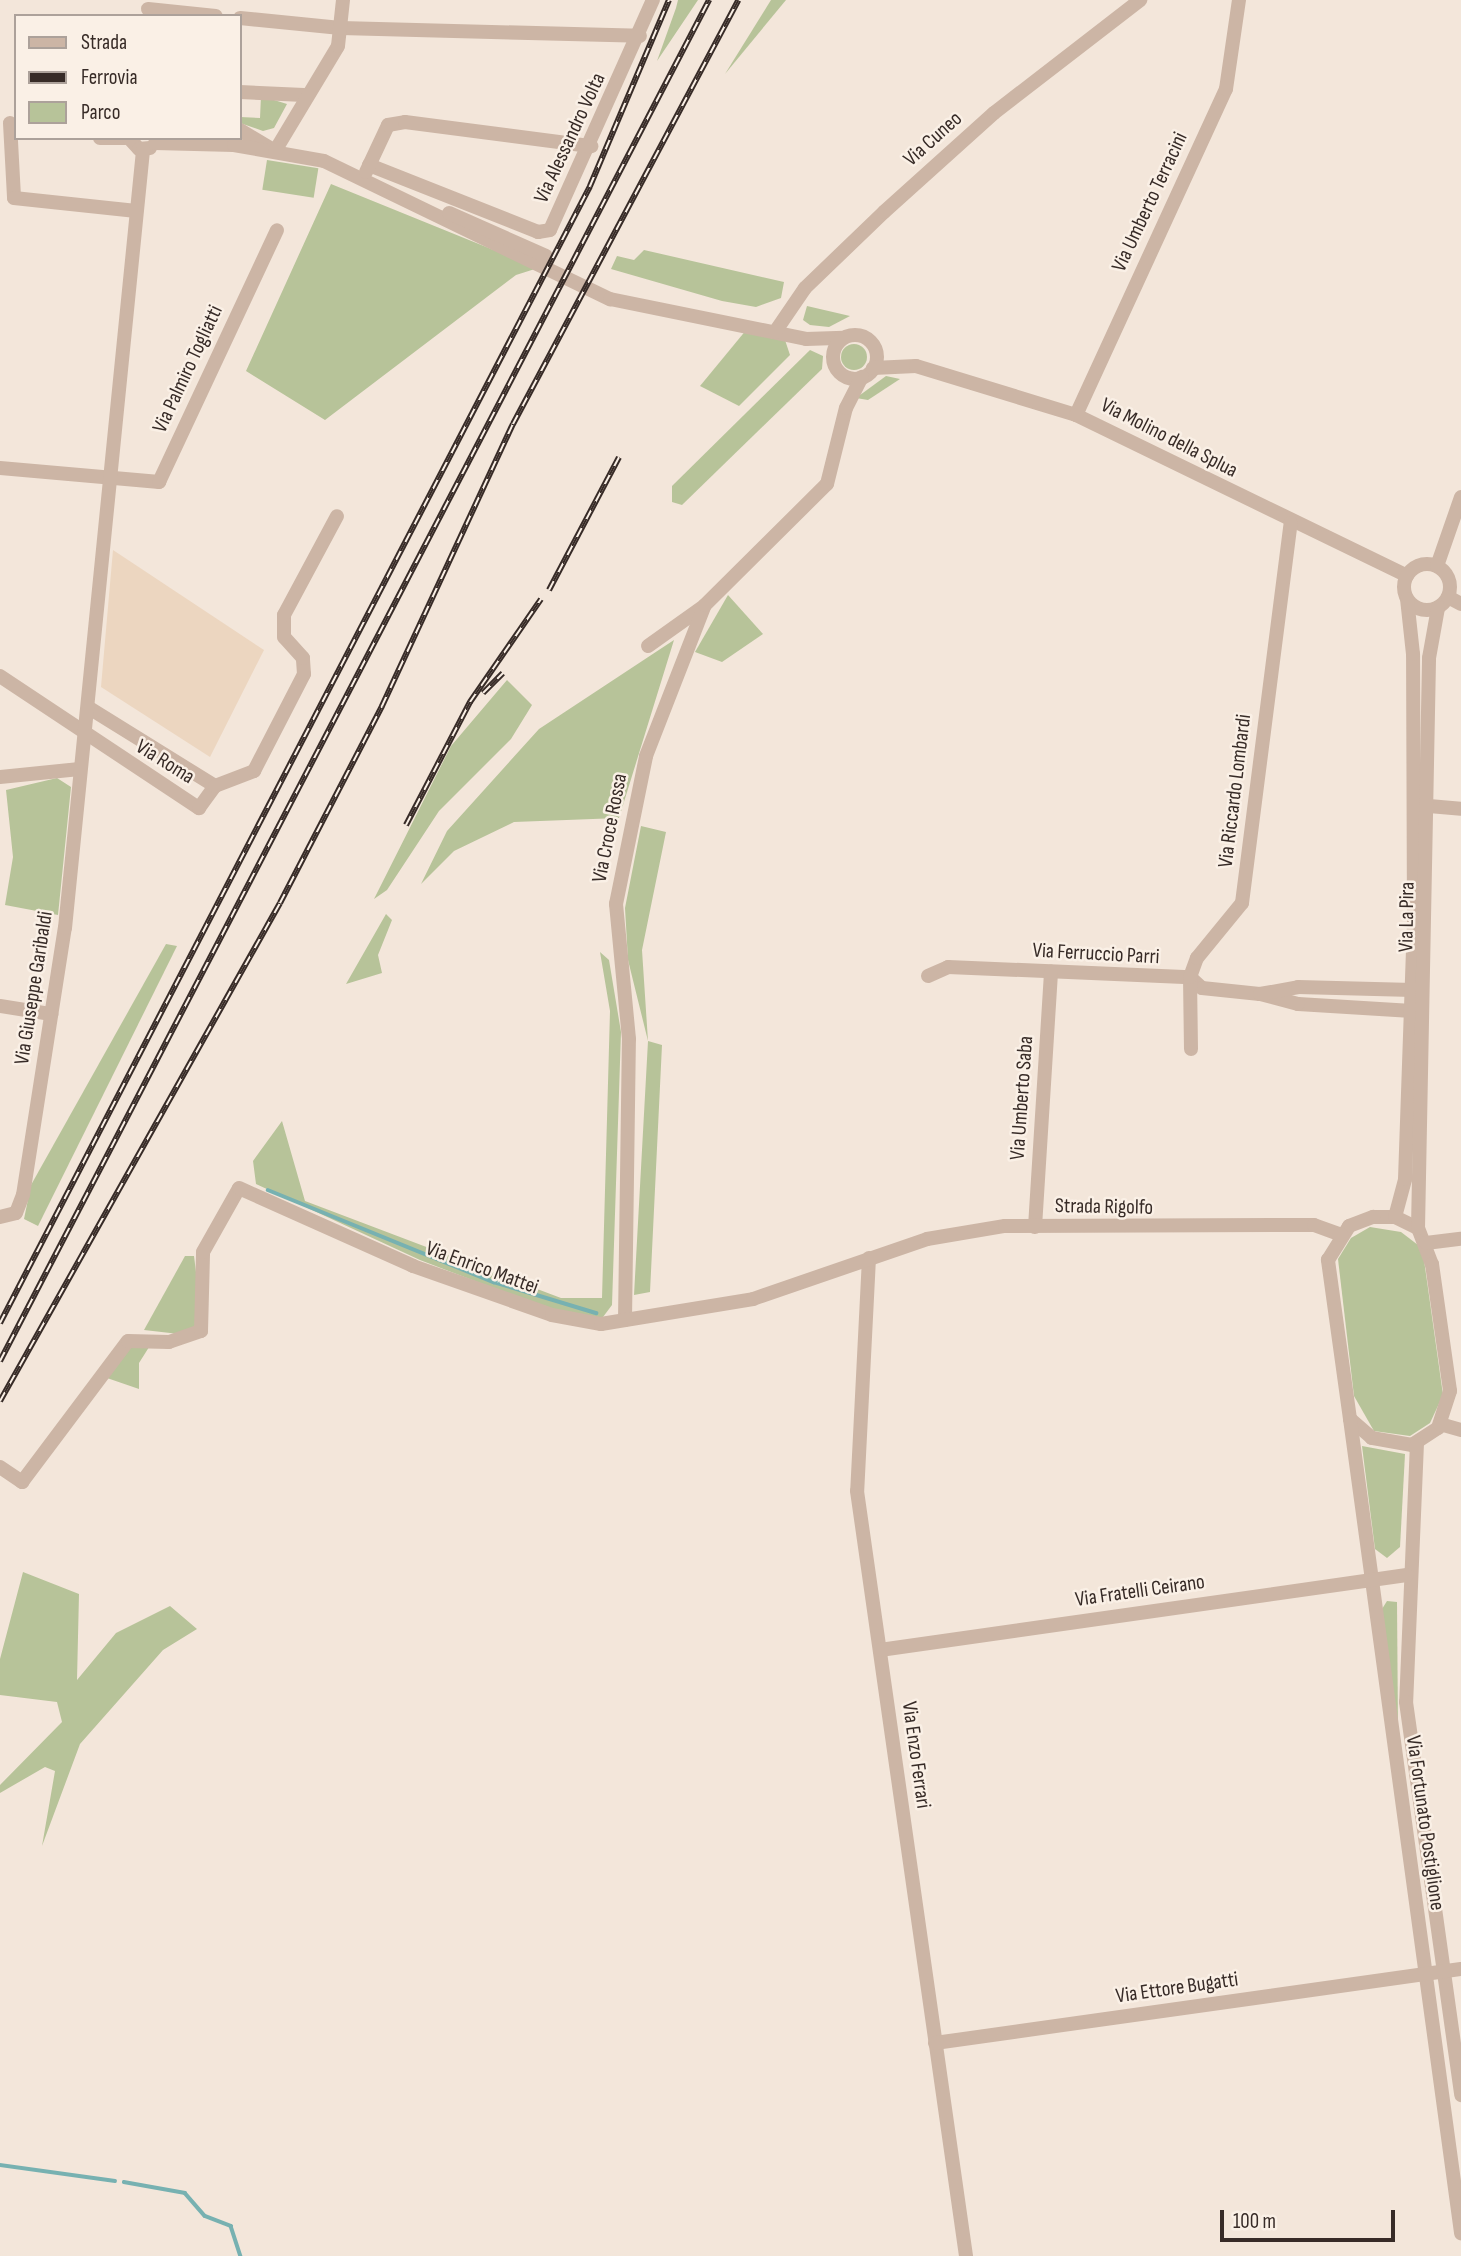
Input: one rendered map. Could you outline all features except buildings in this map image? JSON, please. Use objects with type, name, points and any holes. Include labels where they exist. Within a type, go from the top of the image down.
[{"type":"street","points":[[275,151],[304,95],[330,62],[341,28],[343,0]]},
{"type":"street","name":"Via Alessandro Volta","points":[[366,172],[538,232],[550,230],[592,146],[653,0]]},
{"type":"street","name":"Via Cuneo","points":[[775,332],[804,288],[884,212],[994,113],[1140,0]]},
{"type":"street","name":"Via Umberto Terracini","points":[[1076,415],[1226,89],[1239,0]]},
{"type":"street","points":[[149,8],[199,14]]},
{"type":"street","points":[[242,18],[341,28],[640,36]]},
{"type":"street","points":[[242,92],[304,95]]},
{"type":"street","points":[[366,172],[388,125],[405,121],[592,146]]},
{"type":"street","points":[[9,123],[14,198],[136,211]]},
{"type":"street","points":[[242,131],[275,151]]},
{"type":"street","points":[[0,777],[80,769],[89,708],[136,211],[151,144],[275,151],[366,172],[427,210],[532,254],[611,295],[806,339],[844,338],[835,362]]},
{"type":"street","name":"Via Palmiro Togliatti","points":[[111,478],[159,482],[277,230]]},
{"type":"street","name":"Via Molino della Splua","points":[[844,338],[858,335],[902,363],[998,387],[1076,415],[1290,523],[1407,576]]},
{"type":"street","points":[[806,339],[835,362],[868,373],[875,347]]},
{"type":"street","name":"Via Croce Rossa","points":[[835,362],[846,408]]},
{"type":"street","name":"Via Molino della Splua","points":[[868,373],[902,363]]},
{"type":"street","name":"Via Croce Rossa","points":[[625,1320],[629,1039],[616,904],[646,756],[705,605],[827,484],[846,408],[868,373]]},
{"type":"street","points":[[0,468],[111,478]]},
{"type":"street","points":[[1437,566],[1461,497]]},
{"type":"street","points":[[215,786],[254,771],[304,674],[303,658],[284,637],[284,615],[337,516]]},
{"type":"street","name":"Via Riccardo Lombardi","points":[[1191,1049],[1190,977],[1197,958],[1242,903],[1290,523]]},
{"type":"street","points":[[1423,564],[1437,566],[1450,583],[1449,603],[1424,611],[1407,599],[1407,576],[1423,564]]},
{"type":"street","name":"Via La Pira","points":[[1395,1217],[1405,1179],[1413,990],[1413,654],[1407,599]]},
{"type":"street","name":"Via La Pira","points":[[1418,1228],[1429,806],[1430,627],[1449,603]]},
{"type":"street","points":[[648,646],[705,605]]},
{"type":"street","name":"Via Roma","points":[[0,676],[199,808],[215,786],[89,708]]},
{"type":"street","name":"Via Giuseppe Garibaldi","points":[[0,1217],[16,1213],[51,1014],[79,820],[80,769]]},
{"type":"street","points":[[1429,806],[1461,809]]},
{"type":"street","name":"Via Ferruccio Parri","points":[[928,976],[948,967],[1190,977],[1202,988],[1260,993]]},
{"type":"street","name":"Via Umberto Saba","points":[[1035,1227],[1051,972]]},
{"type":"street","points":[[1260,993],[1339,988],[1413,990]]},
{"type":"street","points":[[1338,1007],[1339,988]]},
{"type":"street","points":[[1260,993],[1338,1007],[1412,1011]]},
{"type":"street","points":[[0,1006],[51,1014]]},
{"type":"street","name":"Via Enrico Mattei","points":[[3,1469],[22,1482],[118,1348],[139,1339],[191,1339],[201,1331],[203,1252],[239,1188],[474,1289],[552,1315],[601,1324],[763,1296],[869,1258]]},
{"type":"street","points":[[1341,1235],[1359,1220],[1395,1217],[1418,1228],[1426,1243],[1456,1396],[1440,1424],[1417,1443],[1384,1443],[1350,1419]]},
{"type":"street","name":"Strada Rigolfo","points":[[869,1258],[927,1239],[1035,1227],[1314,1225],[1341,1235]]},
{"type":"street","name":"Via Fortunato Postiglione","points":[[1341,1235],[1328,1270],[1461,2233]]},
{"type":"street","points":[[1426,1243],[1461,1238]]},
{"type":"street","name":"Via Enzo Ferrari","points":[[869,1258],[857,1491],[966,2256]]},
{"type":"street","points":[[1440,1424],[1461,1430]]},
{"type":"street","name":"Via Fortunato Postiglione","points":[[1417,1443],[1407,1575],[1410,1733],[1461,2095]]},
{"type":"street","name":"Via Fratelli Ceirano","points":[[880,1650],[1407,1575]]},
{"type":"street","points":[[1392,1737],[1410,1733]]},
{"type":"street","name":"Via Ettore Bugatti","points":[[935,2043],[1461,1969]]},
{"type":"green space","points":[[678,0],[698,0],[657,61],[676,8]]},
{"type":"green space","points":[[771,0],[786,0],[725,74]]},
{"type":"green space","points":[[261,96],[287,104],[274,128],[263,131],[242,124],[242,117],[260,118]]},
{"type":"green space","points":[[267,160],[318,168],[314,198],[262,190]]},
{"type":"green space","points":[[331,184],[538,268],[516,275],[325,420],[246,371]]},
{"type":"green space","points":[[644,250],[784,282],[781,298],[756,307],[722,301],[611,269],[617,256],[634,260]]},
{"type":"green space","points":[[807,306],[850,316],[829,327],[810,325],[803,320]]},
{"type":"green space","points":[[747,329],[785,340],[790,355],[739,406],[700,386]]},
{"type":"green space","points":[[854,344],[863,348],[867,357],[863,366],[854,370],[845,366],[841,357],[845,348]]},
{"type":"green space","points":[[810,350],[823,356],[822,369],[682,505],[672,502],[672,486]]},
{"type":"green space","points":[[886,376],[900,379],[868,400],[856,398]]},
{"type":"green space","points":[[728,595],[763,634],[722,662],[695,652]]},
{"type":"green space","points":[[674,640],[619,818],[514,822],[454,851],[421,884],[447,831],[539,729]]},
{"type":"green space","points":[[507,680],[532,705],[511,739],[439,811],[387,890],[374,899],[451,746]]},
{"type":"green space","points":[[57,778],[71,787],[58,915],[5,905],[13,857],[6,790]]},
{"type":"green space","points":[[641,826],[666,832],[642,950],[648,1041],[628,960],[625,908]]},
{"type":"green space","points":[[386,914],[392,920],[378,955],[382,973],[346,984]]},
{"type":"green space","points":[[166,944],[177,946],[38,1226],[24,1219],[31,1185]]},
{"type":"green space","points":[[600,952],[609,960],[621,1032],[612,1305],[600,1321],[558,1313],[420,1260],[256,1184],[253,1161],[282,1121],[305,1201],[561,1298],[602,1298],[610,1011]]},
{"type":"green space","points":[[648,1041],[662,1045],[650,1292],[634,1295]]},
{"type":"green space","points":[[1370,1227],[1401,1232],[1418,1245],[1424,1260],[1443,1395],[1430,1423],[1410,1436],[1374,1431],[1354,1396],[1338,1259],[1351,1238]]},
{"type":"green space","points":[[185,1256],[194,1256],[200,1304],[195,1327],[179,1334],[144,1330]]},
{"type":"green space","points":[[151,1344],[139,1363],[139,1389],[107,1378],[131,1345]]},
{"type":"green space","points":[[1362,1446],[1405,1454],[1400,1547],[1387,1558],[1375,1549]]},
{"type":"green space","points":[[23,1572],[79,1594],[77,1680],[116,1633],[170,1606],[197,1629],[163,1650],[80,1744],[42,1846],[55,1771],[45,1767],[0,1793],[0,1785],[62,1722],[57,1702],[0,1695],[0,1659]]},
{"type":"green space","points":[[1387,1601],[1397,1602],[1398,1731],[1382,1609]]},
{"type":"shaded area","points":[[113,550],[264,650],[210,757],[101,687]]},
{"type":"waterway","points":[[268,1190],[494,1282],[596,1313]]},
{"type":"waterway","points":[[0,2165],[115,2181]]},
{"type":"waterway","points":[[124,2182],[185,2193],[205,2216],[231,2226],[241,2256]]},
{"type":"railway","points":[[0,1323],[590,186],[669,0]]},
{"type":"railway","points":[[0,1361],[709,0]]},
{"type":"railway","points":[[0,1401],[280,903],[382,706],[513,424],[738,0]]},
{"type":"railway","points":[[549,590],[619,457]]},
{"type":"railway","points":[[406,825],[470,702],[541,599]]},
{"type":"railway","points":[[483,693],[503,673]]}]
